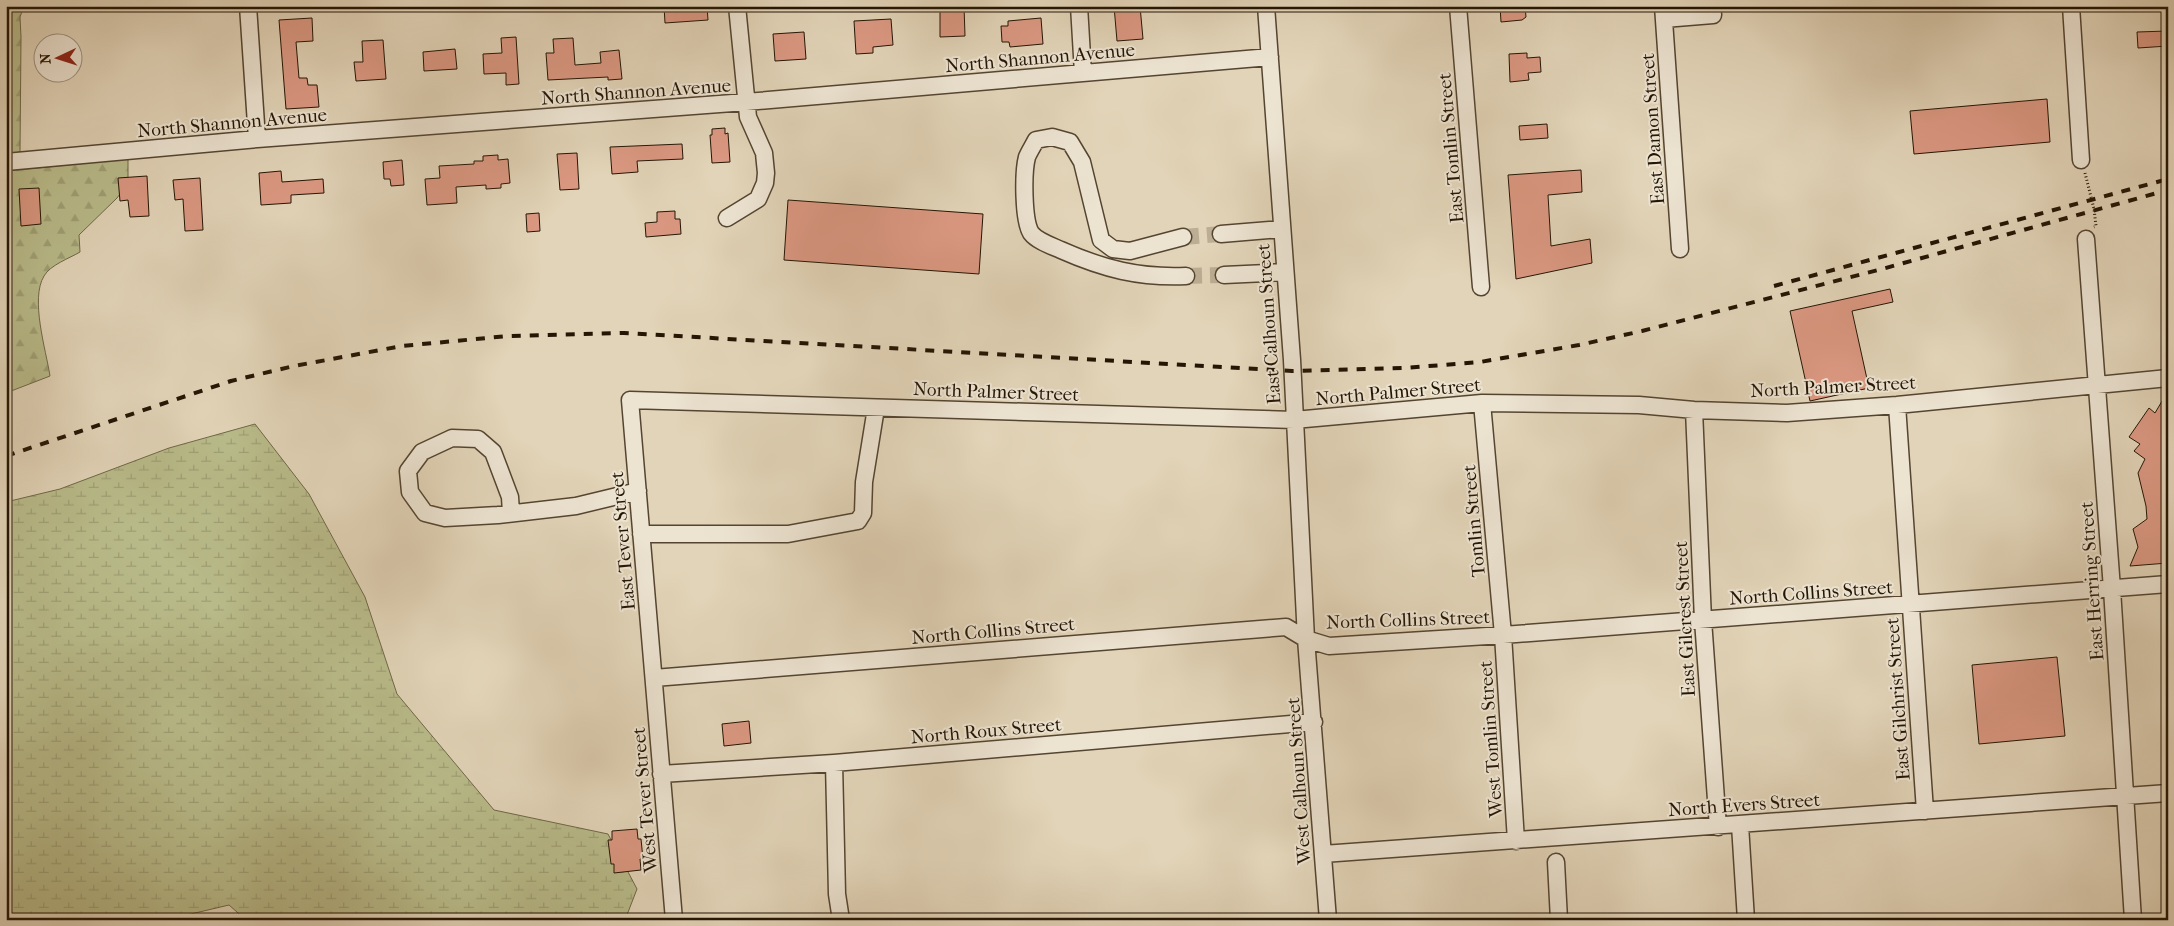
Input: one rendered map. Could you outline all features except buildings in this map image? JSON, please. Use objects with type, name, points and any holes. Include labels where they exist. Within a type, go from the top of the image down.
[{"type":"street","points":[[248,6],[257,139]]},
{"type":"street","points":[[727,218],[758,199],[765,183],[764,153],[748,117],[738,6]]},
{"type":"street","points":[[1079,6],[1083,73]]},
{"type":"street","name":"East Calhoun Street","points":[[1266,6],[1285,272],[1306,639]]},
{"type":"street","name":"East Tomlin Street","points":[[1458,6],[1481,287]]},
{"type":"street","points":[[1664,13],[1713,15],[1712,6]]},
{"type":"street","points":[[2070,6],[2082,163]]},
{"type":"street","name":"East Damon Street","points":[[1664,13],[1680,249]]},
{"type":"street","name":"North Shannon Avenue","points":[[6,162],[257,139],[746,102],[1270,57]]},
{"type":"street","points":[[1183,237],[1130,251],[1113,249],[1101,240],[1082,162],[1070,142],[1052,137],[1036,140],[1027,158],[1025,193],[1026,216],[1032,234],[1049,245],[1113,270],[1156,277],[1186,276]]},
{"type":"street","points":[[1221,234],[1282,228]]},
{"type":"street","name":"East Herring Street","points":[[2086,239],[2112,589],[2133,920]]},
{"type":"street","points":[[1224,275],[1285,272]]},
{"type":"street","name":"North Palmer Street","points":[[630,400],[1294,420],[1482,403],[1639,405],[1694,410],[1786,412],[1897,405],[2168,378]]},
{"type":"street","name":"East Tever Street","points":[[630,400],[654,678]]},
{"type":"street","name":"Tomlin Street","points":[[1482,403],[1503,635]]},
{"type":"street","name":"East Gilchrist Street","points":[[1897,405],[1925,811]]},
{"type":"street","points":[[641,534],[788,534],[858,521],[862,513],[864,482],[876,408]]},
{"type":"street","name":"East Gilcrest Street","points":[[1694,410],[1703,620],[1718,826]]},
{"type":"street","points":[[511,513],[510,497],[493,452],[478,440],[452,438],[422,452],[408,471],[410,492],[424,513],[446,518],[511,513],[576,506],[638,492]]},
{"type":"street","name":"North Collins Street","points":[[654,678],[1286,627],[1306,639],[1329,646],[1503,635],[2168,584]]},
{"type":"street","name":"West Tomlin Street","points":[[1503,635],[1516,841]]},
{"type":"street","name":"West Calhoun Street","points":[[1306,639],[1328,920]]},
{"type":"street","name":"West Tever Street","points":[[654,678],[674,920]]},
{"type":"street","name":"North Roux Street","points":[[661,774],[834,763],[1314,722]]},
{"type":"street","points":[[834,763],[837,894],[841,920]]},
{"type":"street","name":"North Evers Street","points":[[1323,854],[2168,793]]},
{"type":"street","points":[[1740,825],[1746,920]]},
{"type":"street","points":[[1556,862],[1559,920]]},
{"type":"path","points":[[2082,163],[2094,210],[2096,226],[2080,229],[2086,239]]},
{"type":"green space","points":[[6,6],[24,6],[20,17],[20,152],[6,154]]},
{"type":"green space","points":[[128,159],[128,183],[117,198],[79,235],[80,252],[51,268],[44,276],[40,286],[38,298],[40,325],[50,376],[6,393],[6,171]]},
{"type":"green space","points":[[255,424],[309,494],[365,597],[397,694],[494,810],[608,834],[637,889],[625,920],[246,920],[229,905],[174,918],[173,920],[6,920],[6,502],[60,489],[169,448]]},
{"type":"tunnel","points":[[1183,237],[1221,234]]},
{"type":"tunnel","points":[[1186,276],[1224,275]]},
{"type":"railway","points":[[1774,286],[2168,179]]},
{"type":"railway","points":[[6,456],[231,381],[294,366],[402,346],[508,336],[624,333],[1292,371],[1405,368],[1480,362],[1579,345],[1642,331],[1882,269],[2168,190]]}]
